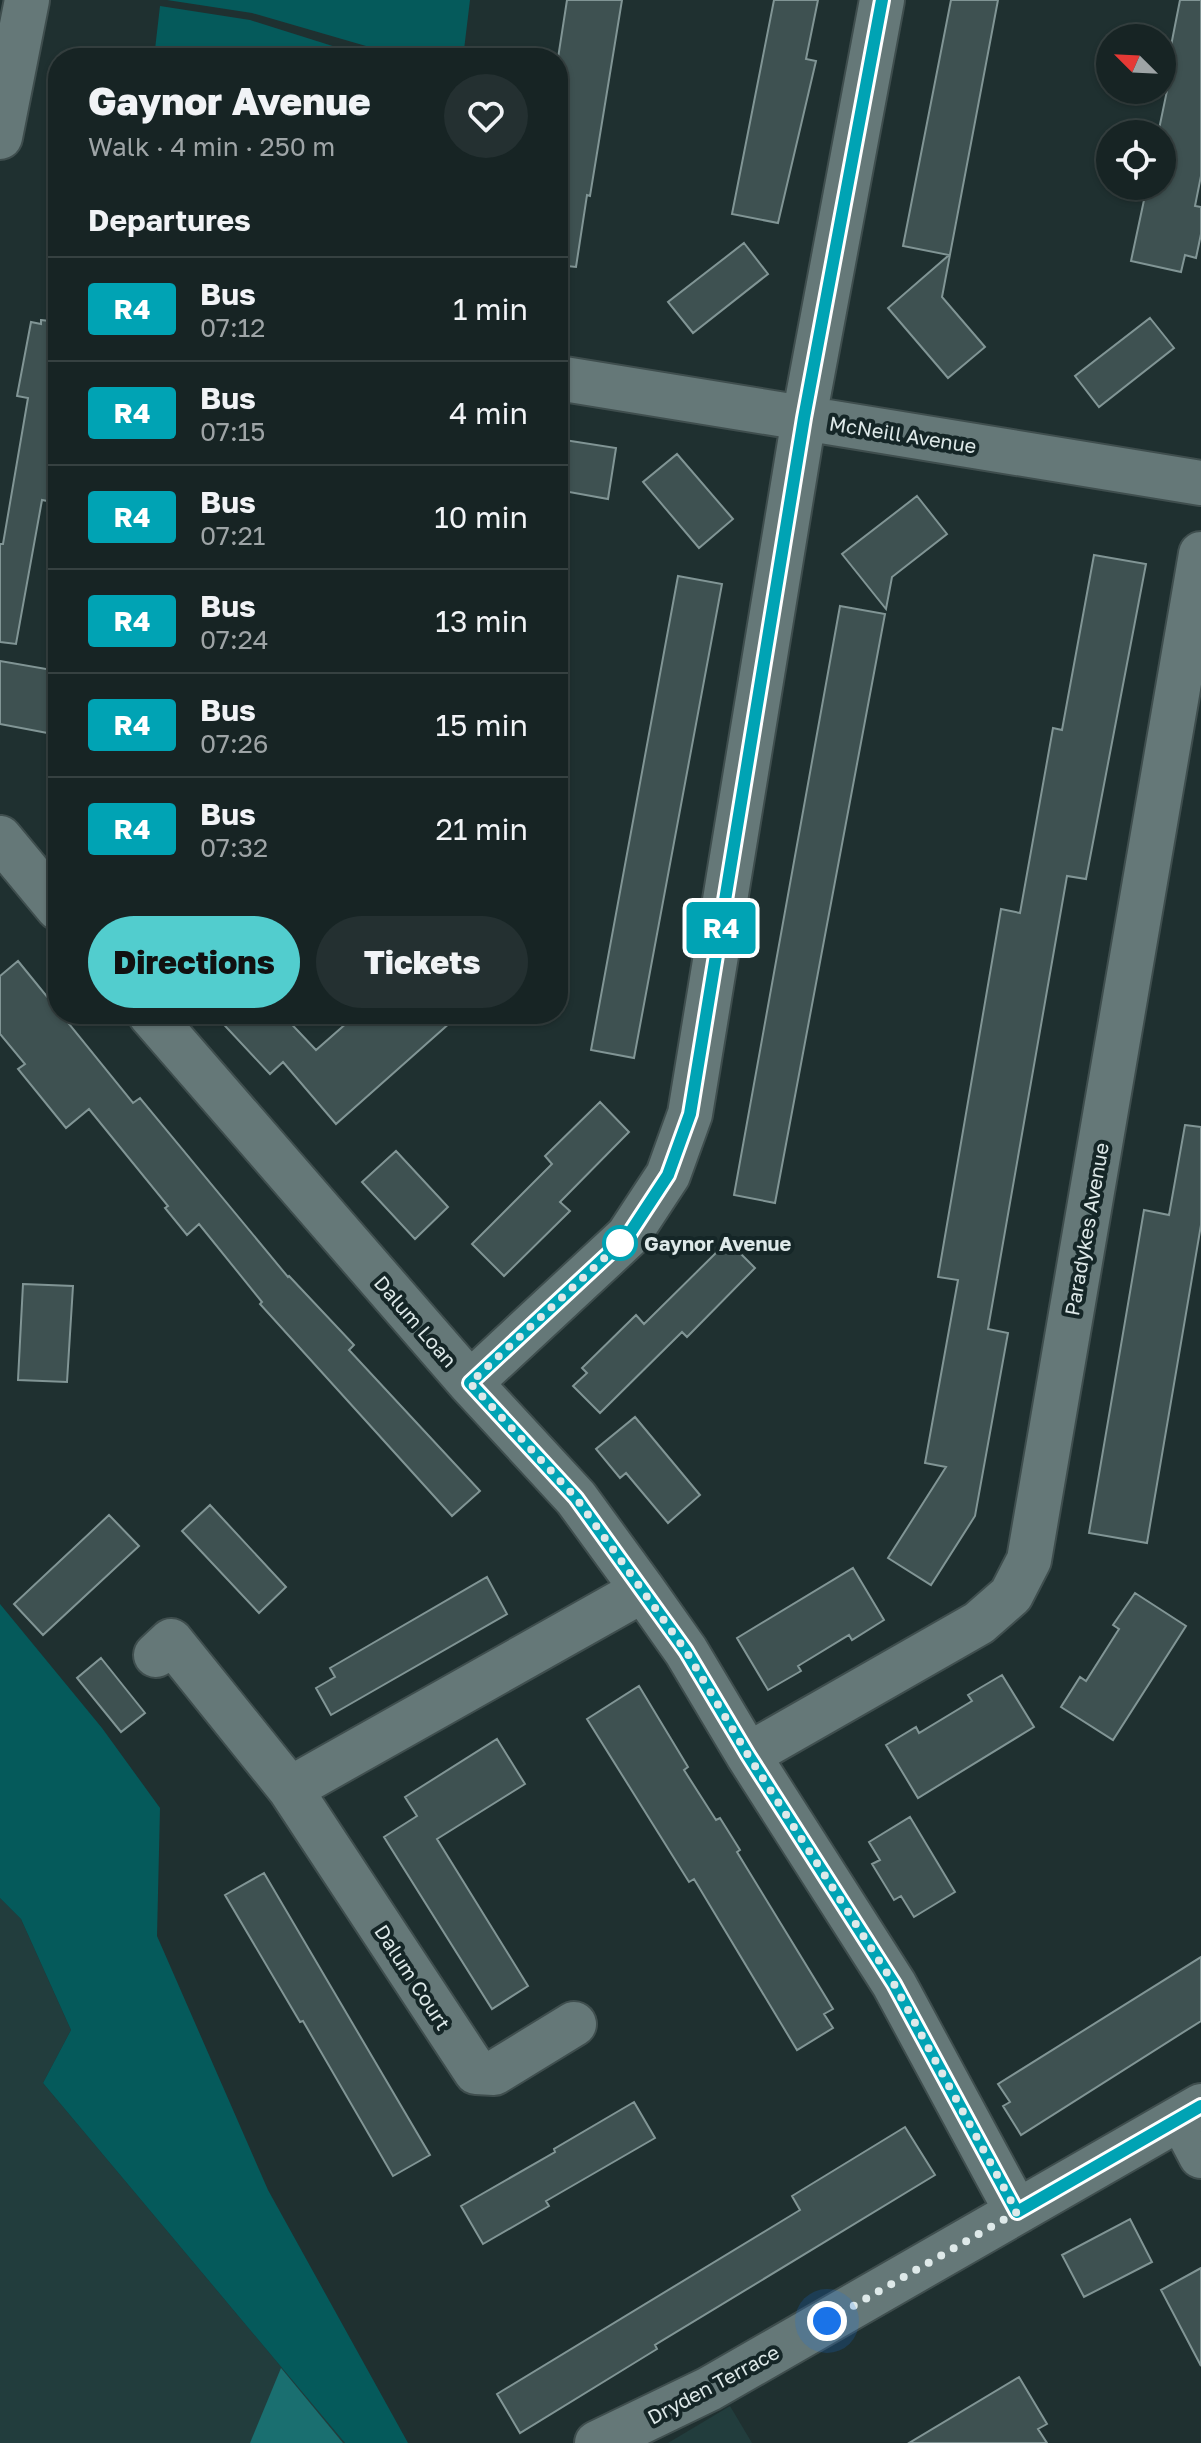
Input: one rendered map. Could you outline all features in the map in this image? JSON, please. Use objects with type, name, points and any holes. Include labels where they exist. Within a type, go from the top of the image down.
[{"type":"street","points":[[0,137],[4,94],[27,0]]},
{"type":"street","points":[[470,1383],[628,1236],[668,1175],[690,1114],[804,418],[882,0]]},
{"type":"street","name":"McNeill Avenue","points":[[568,380],[1201,483]]},
{"type":"street","name":"Paradykes Avenue","points":[[748,1755],[979,1623],[1011,1595],[1029,1560],[1201,554]]},
{"type":"street","points":[[5,857],[48,898]]},
{"type":"street","name":"Dalum Loan","points":[[159,1024],[470,1383],[576,1498],[643,1590],[686,1651],[748,1755],[894,1984],[1017,2212]]},
{"type":"street","points":[[290,1789],[643,1590]]},
{"type":"street","name":"Dalum Court","points":[[156,1655],[171,1641],[290,1789],[476,2072],[494,2073],[574,2024]]},
{"type":"street","points":[[1191,2112],[1201,2156]]},
{"type":"street","name":"Dryden Terrace","points":[[597,2443],[709,2389],[1191,2112]]},
{"type":"shaded area","points":[[167,0],[470,0],[464,48],[366,48],[252,13]]},
{"type":"shaded area","points":[[160,6],[250,20],[339,48],[155,48]]},
{"type":"shaded area","points":[[0,1604],[102,1728],[160,1808],[157,1936],[268,2190],[408,2443],[345,2443],[43,2083],[71,2030],[21,1919],[0,1898]]},
{"type":"shaded area","points":[[0,1898],[21,1919],[71,2030],[43,2083],[345,2443],[0,2443]]},
{"type":"shaded area","points":[[281,2368],[343,2443],[250,2443]]},
{"type":"shaded area","points":[[730,2406],[752,2443],[668,2443]]},
{"type":"building","points":[[567,0],[622,0],[576,267],[568,266],[568,48],[560,48]]},
{"type":"building","points":[[774,0],[818,0],[806,59],[816,61],[778,223],[732,214]]},
{"type":"building","points":[[951,0],[998,0],[942,297],[985,347],[948,378],[888,308],[949,255],[903,246]]},
{"type":"building","points":[[1180,0],[1201,0],[1201,176],[1195,206],[1201,207],[1201,234],[1196,258],[1185,255],[1181,272],[1131,261],[1144,200],[1176,200],[1176,120],[1161,120],[1164,104],[1176,104],[1175,24]]},
{"type":"building","points":[[744,243],[768,274],[693,333],[668,302]]},
{"type":"building","points":[[1150,318],[1174,348],[1099,407],[1075,376]]},
{"type":"building","points":[[41,320],[48,321],[48,501],[42,500],[16,644],[0,642],[0,544],[3,544],[28,398],[17,396],[31,322],[41,324]]},
{"type":"building","points":[[568,441],[616,448],[608,499],[568,492]]},
{"type":"building","points":[[677,454],[733,519],[699,548],[643,482]]},
{"type":"building","points":[[917,496],[947,534],[892,577],[886,609],[842,554]]},
{"type":"building","points":[[1094,555],[1146,564],[1086,879],[1067,876],[988,1329],[1008,1333],[975,1516],[931,1585],[888,1558],[946,1467],[925,1463],[958,1280],[938,1277],[1001,909],[1020,913],[1053,728],[1062,730]]},
{"type":"building","points":[[678,576],[722,584],[634,1058],[591,1050]]},
{"type":"building","points":[[840,606],[885,614],[775,1203],[734,1195]]},
{"type":"building","points":[[0,661],[48,669],[48,733],[0,724]]},
{"type":"building","points":[[18,961],[48,998],[48,1024],[69,1024],[133,1103],[140,1098],[288,1277],[354,1345],[349,1350],[480,1491],[452,1516],[260,1304],[262,1302],[199,1224],[187,1235],[165,1208],[168,1206],[89,1109],[66,1128],[18,1069],[25,1064],[0,1034],[0,976]]},
{"type":"building","points":[[223,1024],[291,1024],[316,1050],[346,1024],[449,1024],[336,1124],[283,1062],[270,1074]]},
{"type":"building","points":[[600,1102],[629,1132],[560,1202],[570,1211],[504,1276],[472,1244],[552,1164],[545,1156]]},
{"type":"building","points":[[1185,1125],[1201,1127],[1201,1225],[1147,1543],[1089,1533],[1144,1210],[1169,1215]]},
{"type":"building","points":[[396,1151],[448,1207],[415,1239],[362,1182]]},
{"type":"building","points":[[728,1241],[755,1268],[687,1337],[682,1332],[600,1413],[573,1386],[587,1373],[582,1368],[636,1315],[644,1324]]},
{"type":"building","points":[[23,1284],[73,1286],[67,1382],[18,1380]]},
{"type":"building","points":[[635,1417],[700,1495],[668,1523],[626,1473],[620,1478],[596,1449]]},
{"type":"building","points":[[210,1505],[286,1587],[259,1613],[182,1531]]},
{"type":"building","points":[[109,1515],[139,1546],[43,1635],[14,1604]]},
{"type":"building","points":[[853,1568],[884,1620],[852,1640],[849,1635],[798,1666],[801,1671],[768,1690],[737,1638]]},
{"type":"building","points":[[487,1577],[507,1614],[331,1715],[316,1688],[335,1677],[330,1668]]},
{"type":"building","points":[[1135,1593],[1186,1626],[1113,1740],[1061,1707],[1080,1677],[1086,1681],[1119,1629],[1113,1625]]},
{"type":"building","points":[[101,1658],[145,1713],[121,1732],[77,1678]]},
{"type":"building","points":[[1002,1675],[1034,1727],[918,1798],[886,1745],[916,1727],[919,1733],[972,1701],[968,1695]]},
{"type":"building","points":[[639,1686],[688,1767],[684,1770],[716,1820],[720,1818],[740,1850],[737,1852],[833,2009],[824,2014],[833,2028],[797,2050],[694,1879],[689,1882],[587,1719]]},
{"type":"building","points":[[497,1739],[525,1784],[437,1839],[528,1986],[492,2009],[384,1837],[417,1816],[405,1797]]},
{"type":"building","points":[[910,1817],[955,1892],[914,1917],[901,1896],[894,1900],[872,1864],[880,1860],[869,1842]]},
{"type":"building","points":[[264,1873],[430,2155],[393,2176],[225,1895]]},
{"type":"building","points":[[1201,1957],[1201,2021],[1021,2135],[1003,2106],[1010,2102],[998,2084]]},
{"type":"building","points":[[634,2102],[655,2138],[546,2201],[549,2206],[483,2244],[461,2206]]},
{"type":"building","points":[[905,2127],[935,2175],[655,2345],[657,2349],[520,2433],[497,2394],[800,2210],[792,2196]]},
{"type":"building","points":[[1130,2219],[1152,2262],[1084,2297],[1062,2255]]},
{"type":"building","points":[[1201,2268],[1201,2366],[1161,2290]]},
{"type":"building","points":[[1019,2377],[1047,2424],[1038,2429],[1047,2443],[909,2443]]},
{"type":"bus line","name":"R4","points":[[882,0],[804,418],[690,1114],[668,1175],[628,1236],[470,1383],[576,1498],[686,1651],[748,1755],[894,1984],[1017,2212],[1201,2106]]},
{"type":"place","name":"Gaynor Avenue","points":[[620,1243]]},
{"type":"route","points":[[620,1243],[628,1236],[470,1383],[576,1498],[686,1651],[748,1755],[894,1984],[1017,2212],[827,2321]]}]
